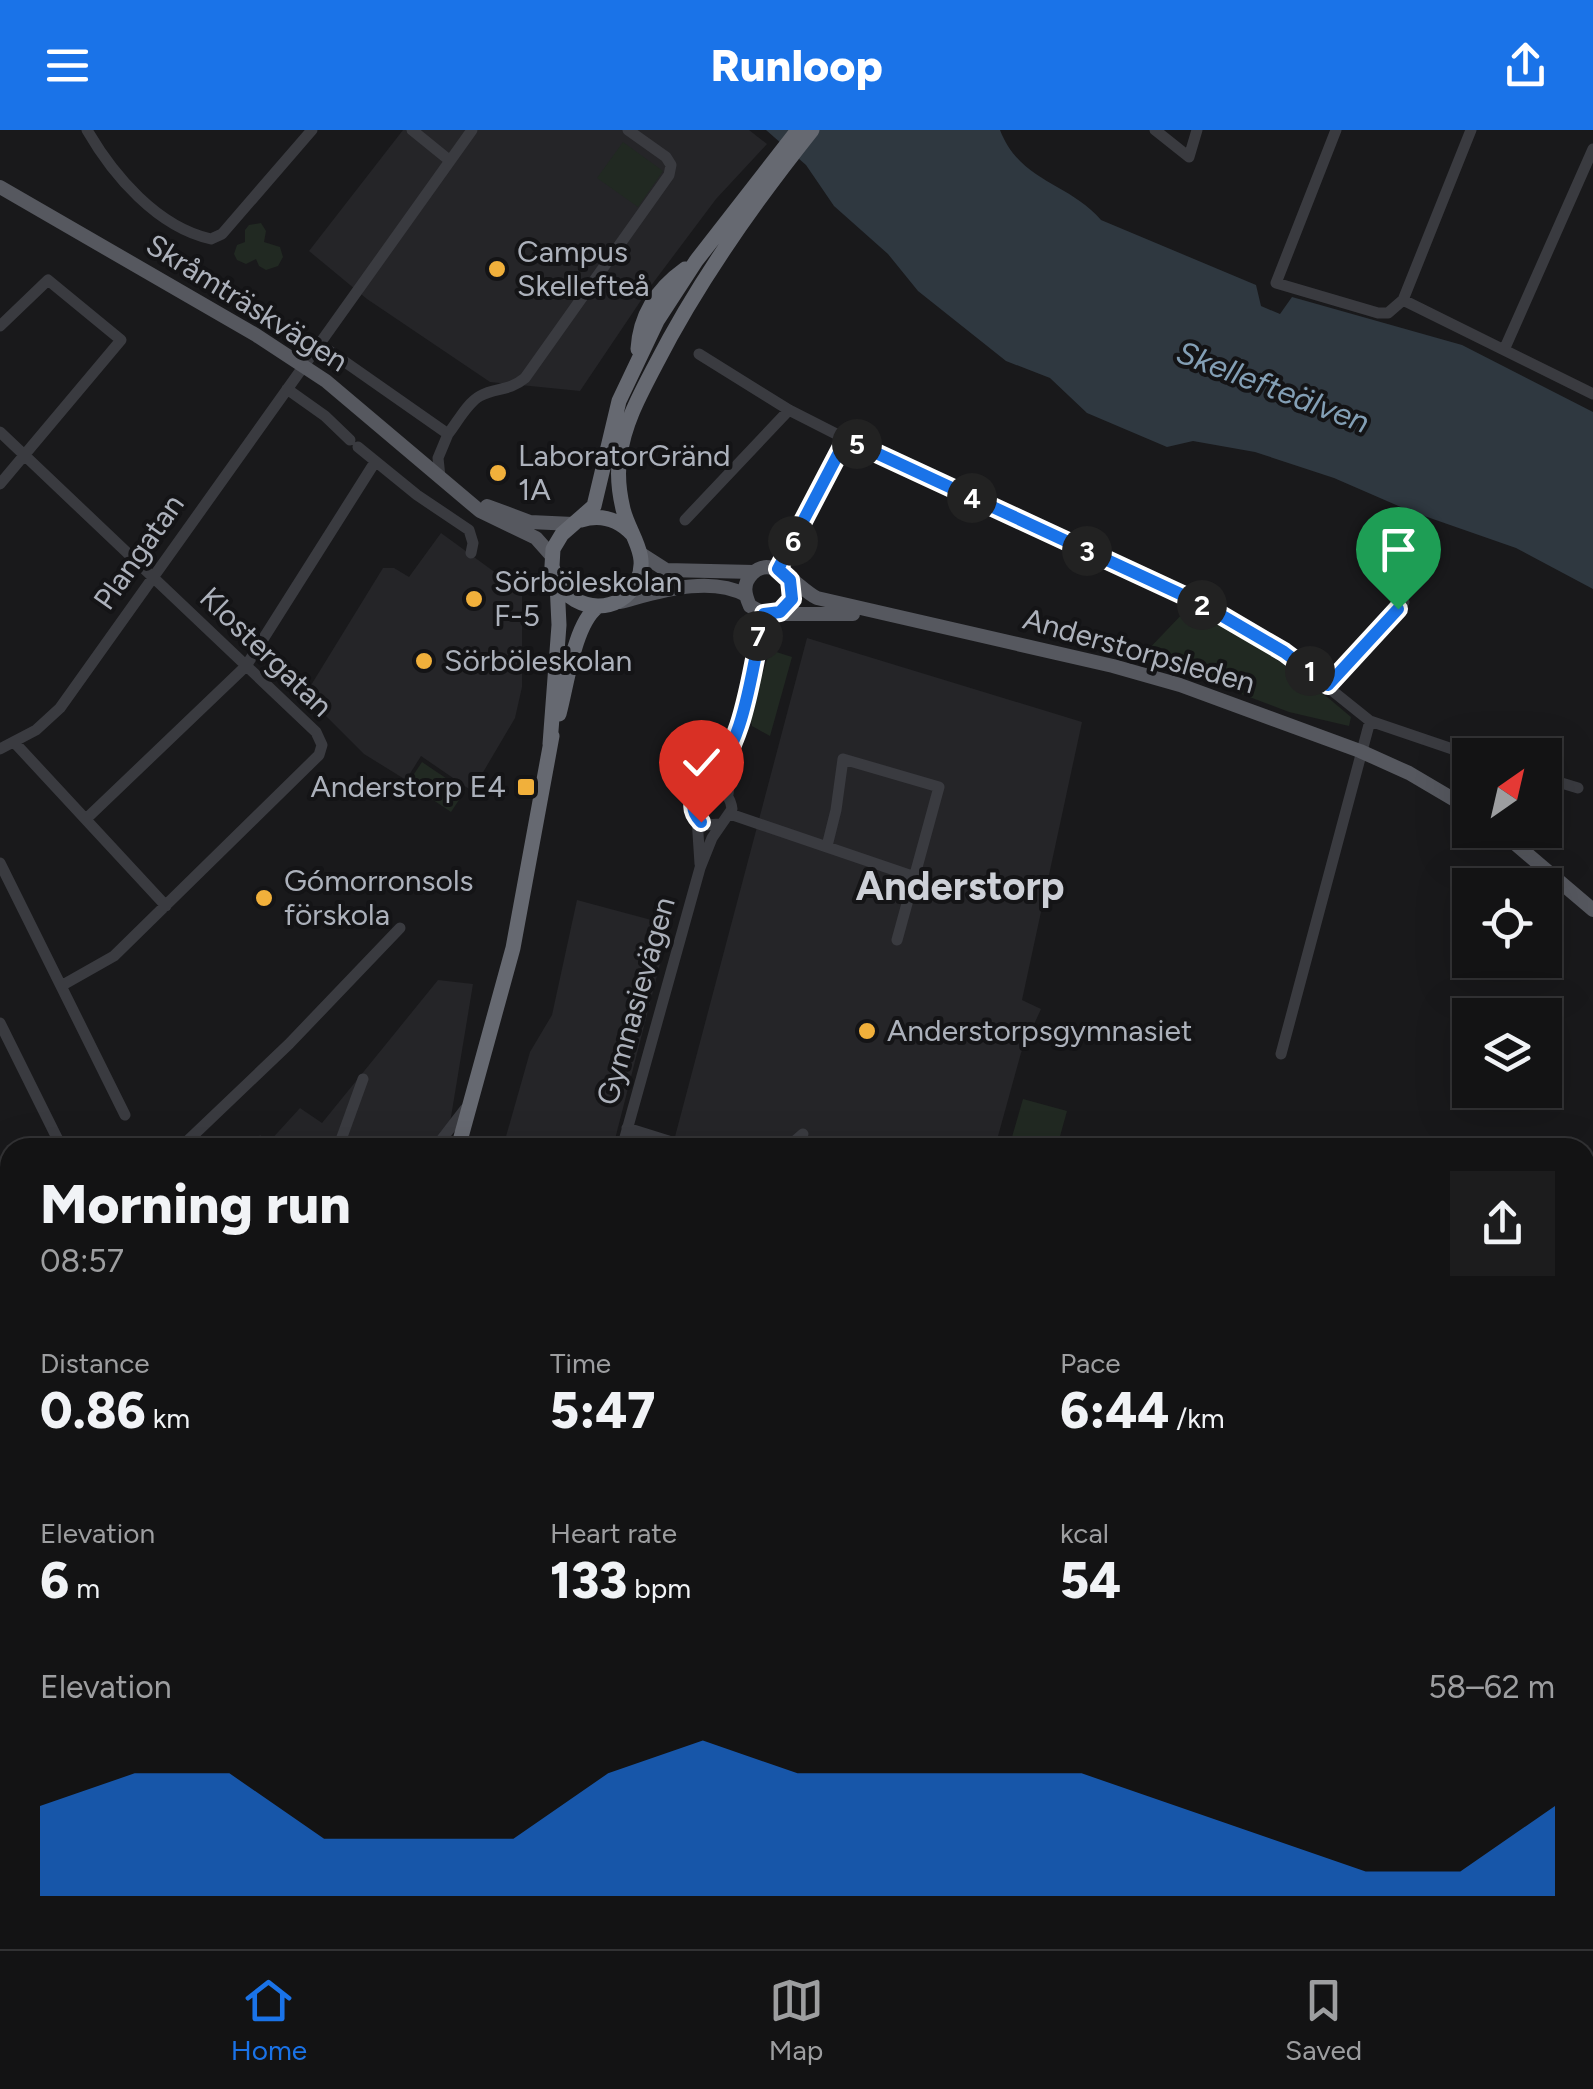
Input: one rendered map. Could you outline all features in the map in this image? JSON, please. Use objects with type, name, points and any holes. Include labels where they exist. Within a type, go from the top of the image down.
[{"type":"highway","points":[[461,1138],[513,948],[550,744],[581,629],[590,613],[628,595],[636,583],[640,550],[624,513],[620,492],[620,455],[627,426],[669,338],[798,130]]},
{"type":"highway","points":[[550,744],[559,625],[552,556],[557,540],[594,506],[608,436],[637,360],[648,305],[674,277],[696,261],[812,130]]},
{"type":"highway","points":[[574,523],[596,517],[615,521],[628,530],[640,550]]},
{"type":"highway","points":[[557,583],[574,600],[606,605]]},
{"type":"main road","name":"Skråmträskvägen","points":[[0,187],[303,366],[375,420],[491,518],[536,538],[552,556]]},
{"type":"main road","name":"Skråmträskvägen","points":[[446,481],[499,512],[545,524],[574,523]]},
{"type":"main road","points":[[640,550],[666,570],[754,572],[765,567],[783,572],[793,591],[790,602],[780,612],[767,614],[753,609],[746,596],[746,584],[754,572]]},
{"type":"main road","name":"Anderstorpsleden","points":[[783,572],[817,598],[1180,685],[1360,751],[1409,772],[1452,798]]},
{"type":"main road","points":[[606,605],[696,586],[729,588],[746,596]]},
{"type":"main road","name":"Anderstorpsleden","points":[[767,614],[819,612],[893,618]]},
{"type":"main road","points":[[1520,848],[1593,910]]},
{"type":"street","points":[[87,130],[132,191],[178,224],[210,239],[222,234],[312,130]]},
{"type":"street","points":[[412,130],[449,160]]},
{"type":"street","name":"Plangatan","points":[[0,749],[36,730],[60,708],[472,130]]},
{"type":"street","points":[[446,481],[438,458],[448,434],[482,394],[510,389],[525,378],[669,175],[671,165],[666,157],[628,130]]},
{"type":"street","points":[[1155,130],[1189,157],[1197,130]]},
{"type":"street","points":[[1336,130],[1276,283],[1378,314],[1388,313],[1403,300],[1471,130]]},
{"type":"street","points":[[1504,350],[1593,149]]},
{"type":"street","points":[[0,326],[48,280],[121,340],[0,484]]},
{"type":"street","points":[[1403,300],[1593,394]]},
{"type":"street","points":[[318,343],[448,434]]},
{"type":"street","points":[[699,354],[789,410],[846,439],[1202,604],[1284,652],[1370,721],[1452,749]]},
{"type":"street","points":[[287,389],[325,416],[375,462],[469,530],[473,543],[470,553]]},
{"type":"street","points":[[686,520],[789,410]]},
{"type":"street","name":"Klostergatan","points":[[0,432],[316,732],[322,745],[319,755],[114,956],[61,986]]},
{"type":"street","points":[[783,572],[846,439]]},
{"type":"street","points":[[86,818],[246,666],[375,462]]},
{"type":"street","points":[[1328,685],[1404,602]]},
{"type":"street","points":[[735,740],[694,799],[693,809],[705,824],[720,824],[730,814],[728,794],[735,740],[767,614]]},
{"type":"street","points":[[1281,1054],[1370,721]]},
{"type":"street","points":[[14,742],[166,906]]},
{"type":"street","points":[[827,846],[843,759],[939,786],[897,940]]},
{"type":"street","points":[[1562,783],[1578,788]]},
{"type":"street","points":[[705,788],[715,787],[728,794]]},
{"type":"street","points":[[730,814],[915,877]]},
{"type":"street","name":"Gymnasievägen","points":[[697,818],[700,868]]},
{"type":"street","name":"Gymnasievägen","points":[[624,1138],[700,868],[720,824]]},
{"type":"street","points":[[0,864],[125,1115]]},
{"type":"street","points":[[190,1138],[289,1044],[400,928]]},
{"type":"street","points":[[0,1023],[57,1138]]},
{"type":"street","points":[[341,1138],[362,1079]]},
{"type":"street","points":[[443,1138],[471,1102]]},
{"type":"street","points":[[627,1128],[658,1138]]},
{"type":"street","points":[[798,1138],[803,1134]]},
{"type":"shaded area","name":"Campus Skellefteå","points":[[403,130],[749,130],[767,144],[716,199],[580,391],[490,382],[367,299],[309,251]]},
{"type":"shaded area","points":[[623,142],[663,171],[638,207],[597,178]]},
{"type":"shaded area","points":[[261,223],[266,231],[264,242],[280,247],[283,257],[278,266],[266,270],[256,259],[246,264],[234,254],[237,245],[245,242],[249,225]]},
{"type":"shaded area","name":"Sörböleskolan","points":[[441,533],[522,592],[522,687],[515,718],[472,791],[421,756],[406,780],[364,754],[305,695],[383,568],[394,568],[409,577]]},
{"type":"shaded area","points":[[1187,609],[1231,631],[1293,671],[1351,717],[1349,726],[1289,712],[1207,681],[1144,664],[1143,655]]},
{"type":"shaded area","points":[[807,638],[1082,722],[1022,1000],[1041,1009],[1021,1053],[997,1138],[675,1138]]},
{"type":"shaded area","points":[[770,650],[792,657],[770,736],[752,726],[750,715]]},
{"type":"shaded area","points":[[422,762],[465,791],[451,812],[408,783]]},
{"type":"shaded area","points":[[577,900],[670,925],[615,1138],[506,1138],[530,1052],[552,1015]]},
{"type":"shaded area","points":[[438,980],[473,984],[447,1138],[273,1138],[300,1108],[322,1123]]},
{"type":"shaded area","points":[[1023,1099],[1067,1111],[1060,1138],[1012,1138]]},
{"type":"water","name":"Skellefteälven","points":[[766,130],[1000,130],[1020,161],[1101,220],[1256,285],[1261,306],[1280,314],[1292,297],[1462,345],[1593,412],[1593,589],[1516,548],[1410,511],[1334,478],[1255,452],[1193,441],[1167,447],[1087,413],[1050,378],[1006,361],[918,291],[888,254],[834,206],[806,165]]},
{"type":"place","name":"Campus Skellefteå","points":[[497,269]]},
{"type":"place","name":"LaboratorGränd 1A","points":[[498,473]]},
{"type":"place","name":"Sörböleskolan F-5","points":[[474,599]]},
{"type":"place","name":"Sörböleskolan","points":[[424,661]]},
{"type":"place","name":"Anderstorp E4","points":[[526,787]]},
{"type":"place","name":"Gómorronsols förskola","points":[[264,898]]},
{"type":"place","name":"Anderstorpsgymnasiet","points":[[867,1031]]},
{"type":"district","name":"Anderstorp","points":[[960,886]]},
{"type":"route","points":[[701,822],[693,809],[694,799],[735,740],[764,614],[780,612],[792,599],[790,580],[778,569],[846,439],[1202,604],[1284,652],[1328,685],[1398,609]]}]
